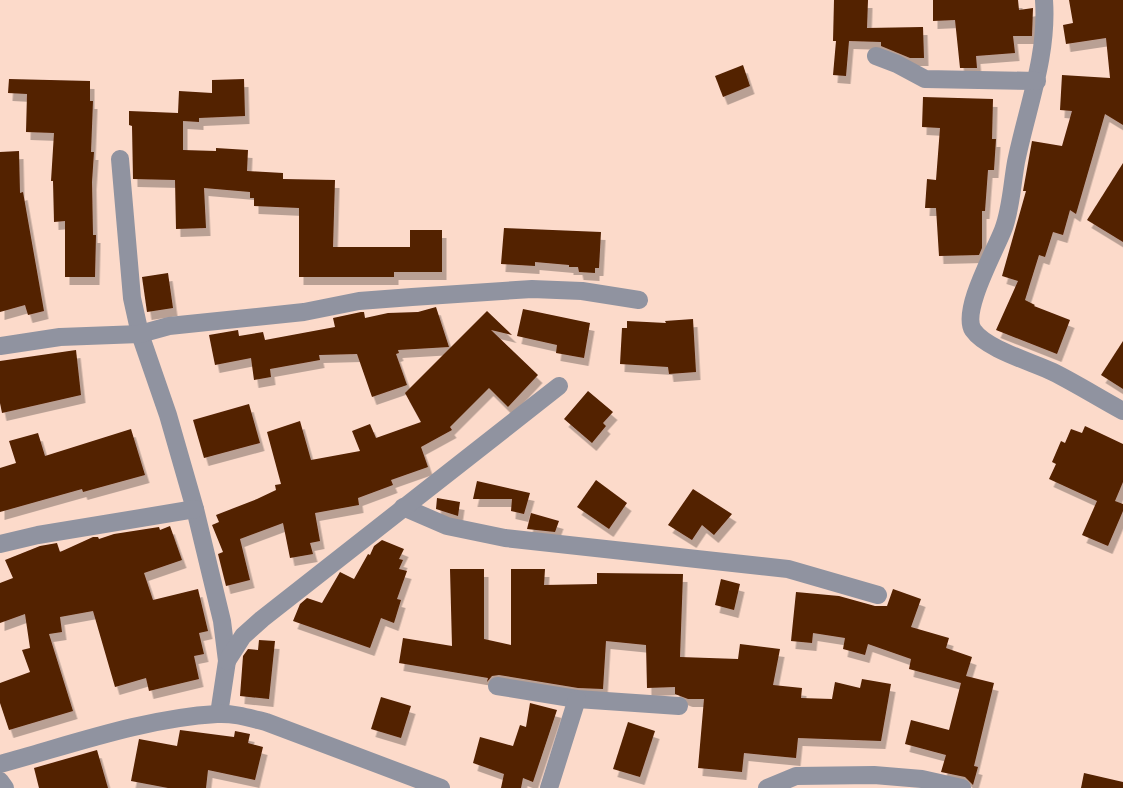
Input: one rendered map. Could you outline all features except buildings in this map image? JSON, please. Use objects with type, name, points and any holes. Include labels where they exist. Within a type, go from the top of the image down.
[{"type":"street","points":[[1044,0],[1044,39],[1037,81],[1016,162],[1004,228],[970,314],[972,328],[981,338],[998,348],[1056,374],[1123,411]]},
{"type":"street","points":[[876,56],[925,79],[1037,81]]},
{"type":"street","points":[[120,159],[132,298],[140,334],[168,415],[195,509],[222,621],[227,661],[219,714]]},
{"type":"street","points":[[0,346],[60,337],[140,334],[169,326],[304,312],[359,301],[532,289],[582,291],[639,300]]},
{"type":"street","points":[[227,661],[243,636],[262,619],[559,386]]},
{"type":"street","points":[[403,507],[447,526],[505,538],[788,569],[878,595]]},
{"type":"street","points":[[0,544],[38,535],[195,509]]},
{"type":"street","points":[[497,686],[577,699],[679,706]]},
{"type":"street","points":[[549,788],[577,699]]},
{"type":"street","points":[[0,764],[136,727],[219,714],[266,722],[441,788]]},
{"type":"street","points":[[767,788],[796,776],[874,775],[922,779],[962,788]]},
{"type":"street","points":[[0,781],[5,788]]}]
